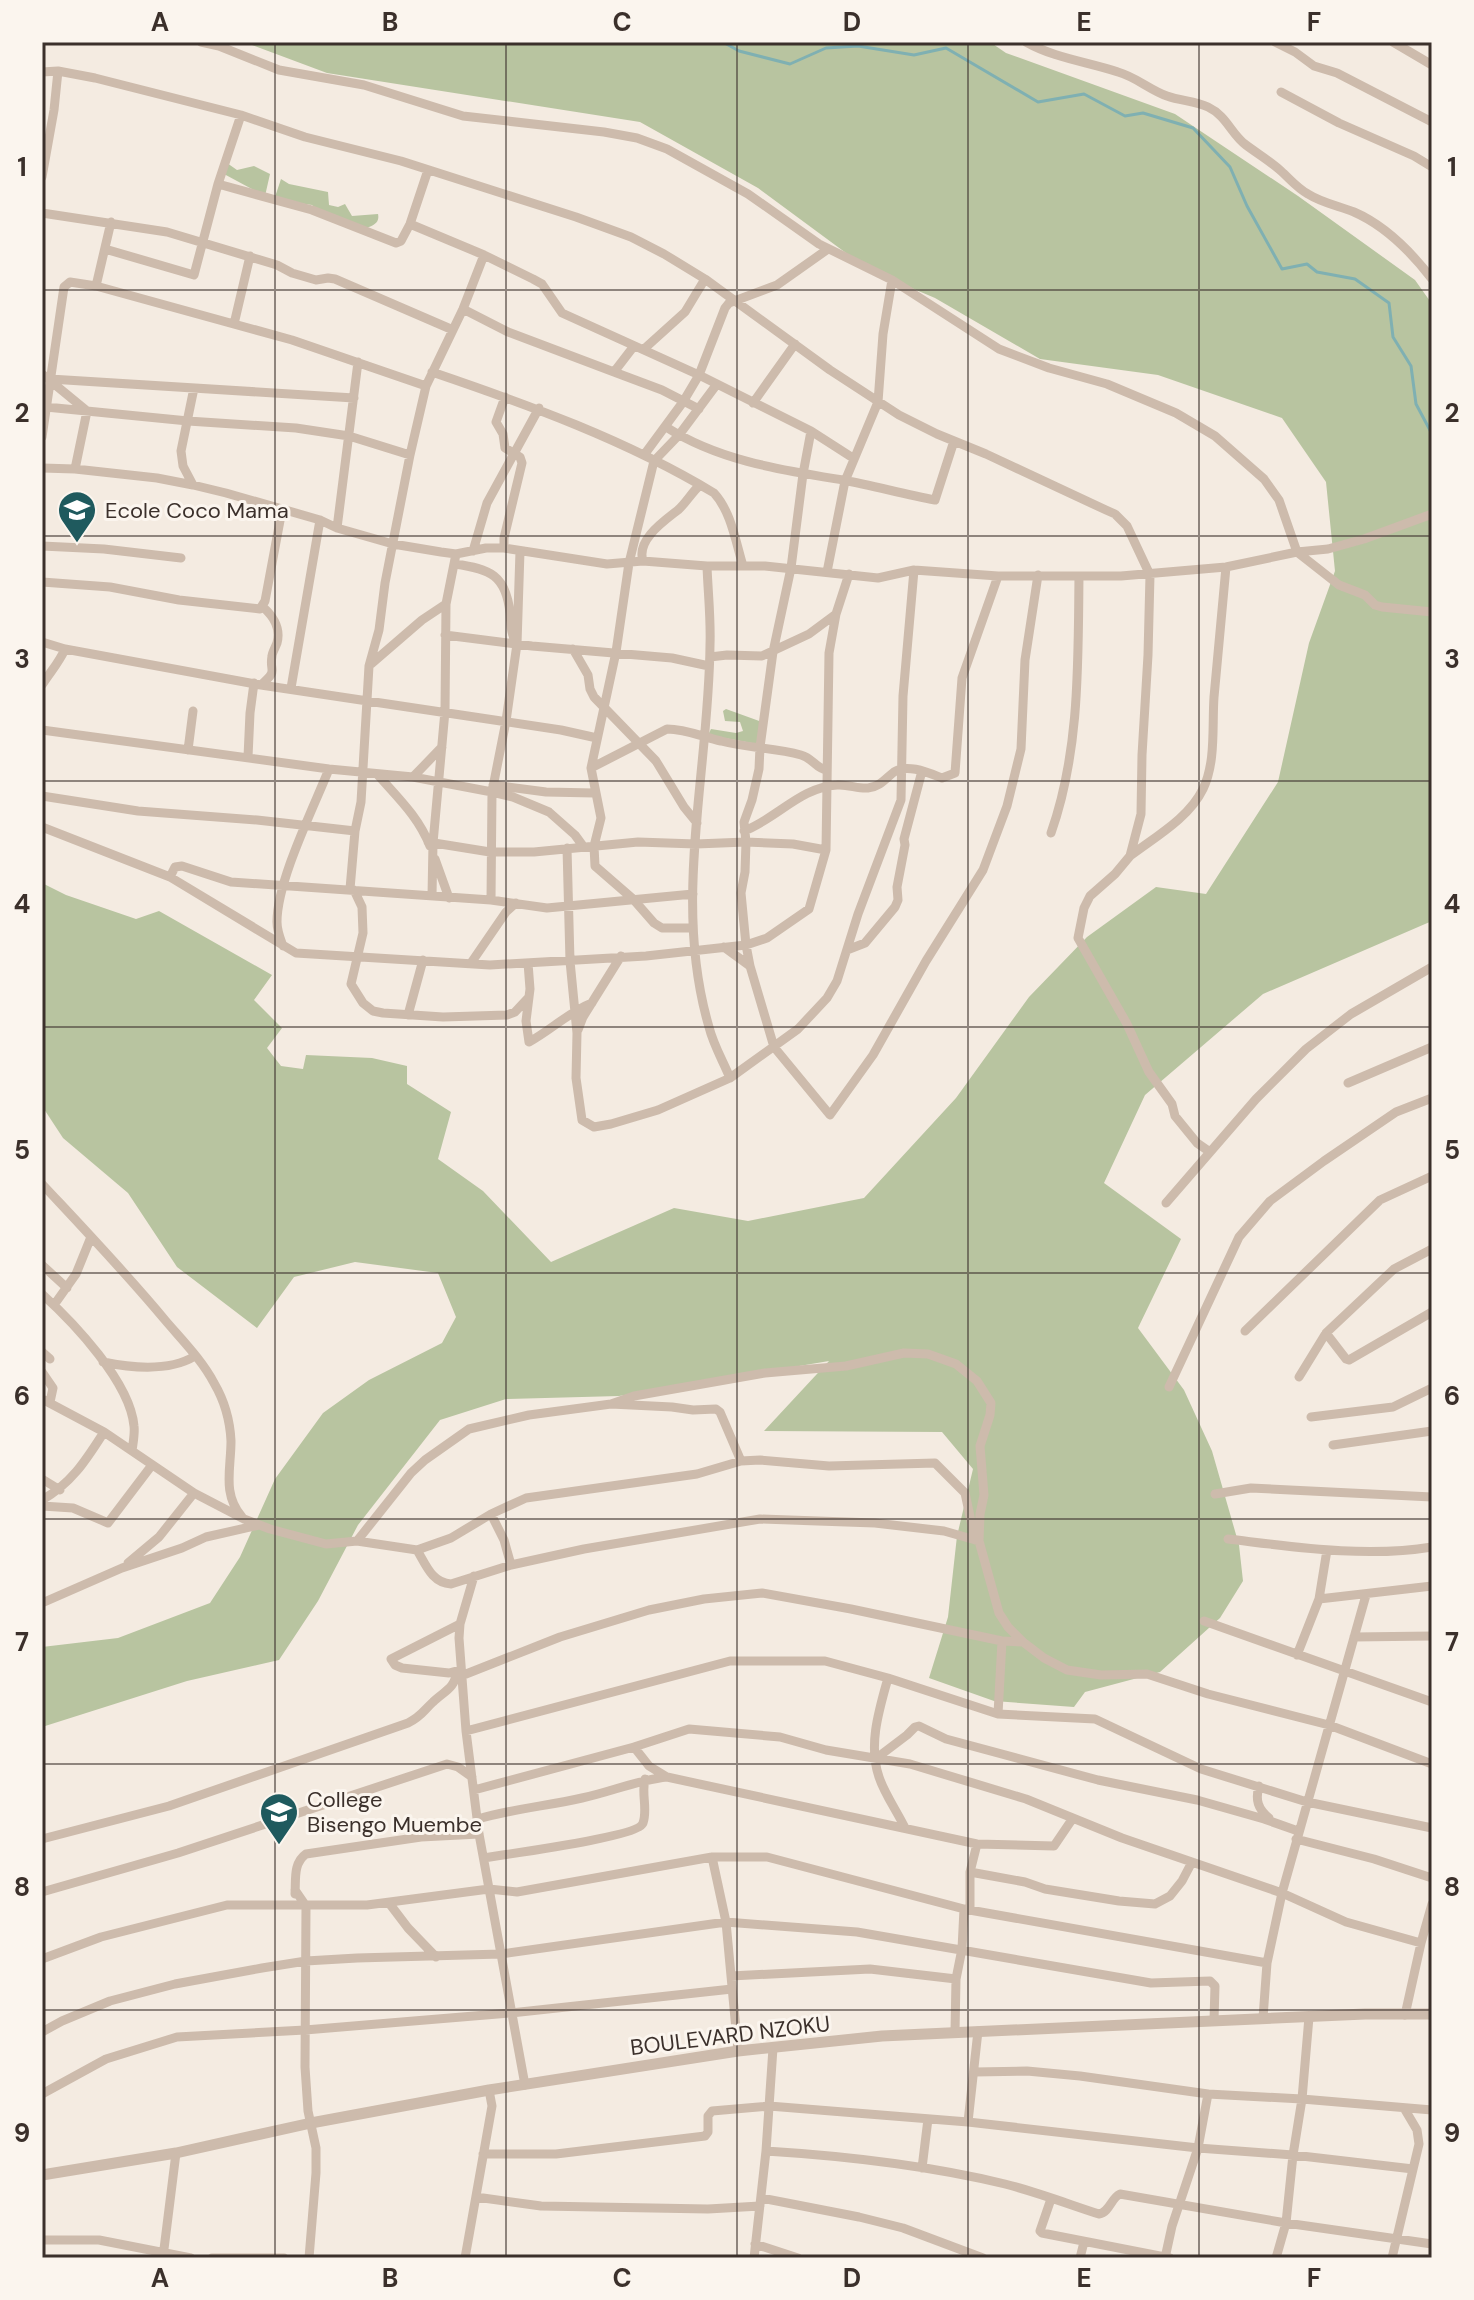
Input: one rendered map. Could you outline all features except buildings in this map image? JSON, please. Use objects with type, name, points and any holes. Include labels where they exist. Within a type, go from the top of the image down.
[{"type":"street","points":[[201,42],[279,70],[364,85],[463,116],[604,132],[651,142],[748,194],[828,249],[892,280],[999,349],[1049,368],[1107,384],[1176,413],[1215,436],[1264,479],[1279,500],[1297,552],[1339,585],[1365,595],[1375,605],[1432,612]]},
{"type":"street","points":[[1026,42],[1091,66],[1120,72],[1154,91],[1197,103],[1216,112],[1242,142],[1294,185],[1319,200],[1368,219],[1406,250],[1432,279]]},
{"type":"street","points":[[1275,42],[1314,66],[1337,73],[1432,122]]},
{"type":"street","points":[[1393,42],[1432,65]]},
{"type":"street","points":[[42,177],[58,71]]},
{"type":"street","points":[[42,72],[58,71],[95,78],[241,115],[305,137],[428,170],[631,237],[705,279],[878,402],[921,427],[1115,514],[1127,526],[1150,575],[1141,814],[1130,856]]},
{"type":"street","points":[[1281,92],[1432,167]]},
{"type":"street","points":[[105,249],[192,276],[197,271],[218,184],[241,115]]},
{"type":"street","points":[[218,184],[312,210],[396,243],[401,241],[410,224],[428,170]]},
{"type":"street","points":[[42,213],[111,222],[204,242],[316,280],[335,279],[453,330]]},
{"type":"street","points":[[96,286],[111,222]]},
{"type":"street","points":[[410,224],[484,255],[542,284],[562,313],[699,375],[811,431],[853,458]]},
{"type":"street","points":[[644,455],[699,375],[729,303],[777,285],[828,249]]},
{"type":"street","points":[[484,255],[463,309],[426,386],[385,583],[379,630],[369,666],[352,889],[362,907],[363,933],[351,984],[358,998],[373,1011],[408,1015],[507,1015],[529,997]]},
{"type":"street","points":[[234,324],[250,256]]},
{"type":"street","points":[[614,372],[639,347],[685,312],[705,279]]},
{"type":"street","points":[[827,572],[845,481],[878,402],[883,334],[892,280]]},
{"type":"street","points":[[42,437],[46,376],[64,287],[66,283],[73,282],[292,340],[426,386]]},
{"type":"street","points":[[463,309],[508,332],[662,390],[699,409]]},
{"type":"street","points":[[753,403],[795,344]]},
{"type":"street","points":[[337,528],[358,362]]},
{"type":"street","points":[[432,372],[539,408],[644,455],[714,493],[721,501],[743,566]]},
{"type":"street","points":[[46,376],[354,398]]},
{"type":"street","points":[[46,376],[87,411]]},
{"type":"street","points":[[589,846],[601,818],[591,768],[616,652],[629,563],[654,461],[679,435],[717,384]]},
{"type":"street","points":[[193,485],[181,459],[194,388]]},
{"type":"street","points":[[504,548],[522,463],[520,457],[505,448],[503,434],[496,422],[505,397]]},
{"type":"street","points":[[46,407],[296,428],[349,436],[410,455]]},
{"type":"street","points":[[473,551],[487,503],[539,408]]},
{"type":"street","points":[[75,469],[87,411]]},
{"type":"street","points":[[666,427],[720,454],[935,500],[954,441]]},
{"type":"street","points":[[811,431],[791,568],[773,652],[759,769],[744,822],[745,872],[741,893],[750,966],[774,1047],[830,1115],[873,1055],[926,961],[983,870],[1007,806],[1021,749],[1025,660],[1038,575]]},
{"type":"street","points":[[42,468],[157,478],[193,485],[393,544],[456,559],[500,580],[509,608],[511,634],[517,642]]},
{"type":"street","points":[[643,561],[641,551],[645,543],[700,485]]},
{"type":"street","points":[[263,607],[282,510]]},
{"type":"street","points":[[456,559],[486,548],[504,548],[607,564],[643,561],[791,568],[878,578],[914,570],[998,576],[1150,575],[1226,567],[1297,552],[1328,549],[1432,514]]},
{"type":"street","points":[[291,688],[320,520]]},
{"type":"street","points":[[42,546],[181,558]]},
{"type":"street","points":[[491,900],[492,788],[506,721],[517,642],[520,551]]},
{"type":"street","points":[[432,896],[431,842],[440,782],[445,711],[446,604],[456,559]]},
{"type":"street","points":[[707,566],[709,662],[693,928],[697,977],[709,1030],[730,1078]]},
{"type":"street","points":[[1210,1152],[1194,1140],[1175,1116],[1172,1104],[1149,1072],[1122,1015],[1078,938],[1084,908],[1090,896],[1130,856],[1179,819],[1203,789],[1213,736],[1226,567]]},
{"type":"street","points":[[567,848],[570,961],[577,1033],[576,1078],[582,1120],[589,1125],[611,1124],[658,1110],[730,1078],[798,1029],[827,998],[837,981],[901,800],[903,696],[914,570]]},
{"type":"street","points":[[42,827],[170,877],[296,953],[471,963],[528,963],[646,956],[746,945],[767,938],[809,909],[826,850],[829,653],[836,614],[849,574]]},
{"type":"street","points":[[744,831],[762,824],[812,791],[839,785],[870,788],[902,769],[922,771],[942,778],[955,773],[962,678],[998,576]]},
{"type":"street","points":[[1051,833],[1060,807],[1069,761],[1078,668],[1079,576]]},
{"type":"street","points":[[42,582],[110,587],[253,610],[263,607]]},
{"type":"street","points":[[369,666],[422,620],[446,604]]},
{"type":"street","points":[[248,757],[250,713],[257,684],[274,668],[272,657],[277,643],[278,632],[271,614],[263,607]]},
{"type":"street","points":[[445,635],[709,662],[727,655],[757,657],[773,652],[809,634],[836,614]]},
{"type":"street","points":[[42,642],[65,649],[257,684],[445,711],[597,738]]},
{"type":"street","points":[[42,685],[65,649]]},
{"type":"street","points":[[573,649],[588,675],[594,697],[665,772],[670,786],[697,823]]},
{"type":"street","points":[[188,750],[193,711]]},
{"type":"street","points":[[591,768],[667,729],[679,729],[724,742],[780,749],[805,756],[820,769],[827,770]]},
{"type":"street","points":[[42,730],[378,775],[492,788],[594,793]]},
{"type":"street","points":[[413,777],[442,747]]},
{"type":"street","points":[[283,946],[277,924],[278,908],[329,769]]},
{"type":"street","points":[[847,950],[865,943],[898,900],[904,839],[922,771]]},
{"type":"street","points":[[378,775],[405,804],[431,842],[490,852],[534,852],[638,842],[746,842],[793,844],[826,850]]},
{"type":"street","points":[[492,788],[549,812],[589,846],[595,866],[633,899],[654,923],[662,928],[693,928]]},
{"type":"street","points":[[42,796],[138,811],[355,831]]},
{"type":"street","points":[[433,855],[449,898]]},
{"type":"street","points":[[170,877],[175,867],[182,866],[231,882],[491,900],[547,908],[693,894]]},
{"type":"street","points":[[471,963],[506,912],[516,903]]},
{"type":"street","points":[[724,947],[750,966]]},
{"type":"street","points":[[577,1033],[583,1017],[621,956]]},
{"type":"street","points":[[408,1015],[423,960]]},
{"type":"street","points":[[528,963],[526,1021],[529,1042],[559,1025],[575,1010],[592,1003]]},
{"type":"street","points":[[1166,1203],[1256,1099],[1306,1049],[1351,1014],[1432,967]]},
{"type":"street","points":[[1348,1083],[1432,1047]]},
{"type":"street","points":[[1169,1387],[1239,1237],[1270,1201],[1396,1112],[1432,1098]]},
{"type":"street","points":[[1245,1331],[1380,1200],[1432,1176]]},
{"type":"street","points":[[42,1184],[129,1277],[213,1380],[226,1411],[231,1442],[228,1484],[231,1500],[244,1519]]},
{"type":"street","points":[[54,1305],[82,1264],[91,1237]]},
{"type":"street","points":[[1299,1377],[1326,1333],[1394,1269],[1432,1249]]},
{"type":"street","points":[[42,1265],[67,1288]]},
{"type":"street","points":[[42,1294],[74,1324],[126,1397],[134,1426],[132,1451]]},
{"type":"street","points":[[1326,1333],[1349,1360],[1432,1312]]},
{"type":"street","points":[[611,1404],[634,1396],[790,1369],[846,1366],[904,1353],[942,1358],[965,1370],[984,1389],[991,1403],[980,1446],[984,1495],[977,1540]]},
{"type":"street","points":[[103,1362],[151,1366],[178,1363],[195,1356]]},
{"type":"street","points":[[42,1372],[53,1388],[46,1400],[104,1432],[194,1493],[259,1525],[326,1544],[357,1541],[417,1550],[451,1538],[526,1498],[697,1474],[741,1461],[829,1466],[935,1463],[965,1493],[999,1613],[1008,1627],[1044,1658],[1067,1670],[1101,1675],[1147,1674],[1208,1694],[1329,1725],[1432,1764]]},
{"type":"street","points":[[1311,1417],[1393,1407],[1432,1388]]},
{"type":"street","points":[[357,1541],[425,1460],[469,1429],[529,1415],[611,1404],[716,1409],[741,1461]]},
{"type":"street","points":[[1333,1445],[1432,1431]]},
{"type":"street","points":[[42,1503],[60,1490],[84,1463],[104,1432]]},
{"type":"street","points":[[42,1503],[73,1508],[108,1523],[152,1465]]},
{"type":"street","points":[[42,1479],[60,1490]]},
{"type":"street","points":[[1215,1494],[1251,1488],[1432,1497]]},
{"type":"street","points":[[122,1568],[159,1537],[194,1493]]},
{"type":"street","points":[[491,1514],[504,1540],[511,1565]]},
{"type":"street","points":[[417,1550],[434,1578],[451,1584],[511,1565],[584,1549],[760,1519],[875,1523],[944,1531],[977,1540]]},
{"type":"street","points":[[42,1603],[122,1568],[206,1537],[259,1525]]},
{"type":"street","points":[[1228,1539],[1327,1550],[1405,1552],[1432,1547]]},
{"type":"street","points":[[1297,1655],[1319,1599],[1327,1550]]},
{"type":"street","points":[[474,1576],[460,1624],[459,1673],[479,1834],[525,2085]]},
{"type":"street","points":[[1319,1599],[1432,1586]]},
{"type":"street","points":[[460,1624],[391,1659],[402,1668],[459,1673],[649,1610],[704,1599],[762,1593],[1002,1641],[1023,1642]]},
{"type":"street","points":[[1263,2018],[1267,1963],[1282,1893],[1366,1595]]},
{"type":"street","points":[[1204,1621],[1432,1702]]},
{"type":"street","points":[[1354,1637],[1432,1636]]},
{"type":"street","points":[[998,1714],[1002,1641]]},
{"type":"street","points":[[466,1731],[730,1661],[825,1661],[998,1714],[1095,1719],[1201,1769],[1307,1802],[1432,1828]]},
{"type":"street","points":[[42,1839],[169,1806],[408,1723],[420,1717],[456,1682],[459,1673]]},
{"type":"street","points":[[888,1678],[875,1733],[878,1775],[905,1828]]},
{"type":"street","points":[[876,1757],[919,1726],[946,1739],[1098,1780],[1197,1800],[1277,1823]]},
{"type":"street","points":[[474,1790],[689,1729],[780,1737],[826,1750],[910,1764],[1026,1799],[1122,1838],[1282,1893],[1346,1922],[1421,1943]]},
{"type":"street","points":[[634,1747],[649,1766],[667,1777]]},
{"type":"street","points":[[42,1892],[178,1853],[447,1764],[458,1767],[472,1777]]},
{"type":"street","points":[[478,1819],[580,1799],[645,1779],[667,1777],[977,1844],[1054,1846],[1073,1818]]},
{"type":"street","points":[[484,1858],[584,1842],[640,1828],[643,1824],[645,1779]]},
{"type":"street","points":[[1259,1786],[1258,1806],[1267,1817],[1297,1835],[1432,1878]]},
{"type":"street","points":[[292,1906],[298,1861],[306,1854],[421,1837],[479,1834]]},
{"type":"street","points":[[955,2032],[956,1979],[970,1872],[977,1844]]},
{"type":"street","points":[[42,1959],[101,1937],[227,1905],[389,1903],[489,1889],[517,1892],[712,1857],[767,1857],[967,1909],[1267,1963]]},
{"type":"street","points":[[712,1857],[726,1922],[738,2051]]},
{"type":"street","points":[[970,1872],[1025,1882],[1045,1889],[1155,1904],[1170,1896],[1192,1862]]},
{"type":"street","points":[[295,1890],[306,1906],[306,2098],[316,2148],[309,2258]]},
{"type":"street","points":[[389,1903],[436,1957]]},
{"type":"street","points":[[1405,2015],[1421,1943],[1430,1924],[1432,1904]]},
{"type":"street","points":[[42,2032],[80,2013],[146,1991],[306,1961],[501,1954],[726,1922],[857,1932],[1151,1983],[1210,1981],[1215,1986],[1214,2020]]},
{"type":"street","points":[[731,1976],[870,1969],[956,1979]]},
{"type":"street","points":[[42,2094],[106,2059],[177,2037],[511,2013],[732,1989]]},
{"type":"street","name":"BOULEVARD NZOKU","points":[[42,2175],[176,2153],[311,2123],[489,2090],[738,2051],[955,2032],[1432,2014]]},
{"type":"street","points":[[1276,2258],[1286,2223],[1309,2017]]},
{"type":"street","points":[[968,2122],[978,2031]]},
{"type":"street","points":[[754,2258],[773,2048]]},
{"type":"street","points":[[975,2072],[1050,2073],[1208,2094],[1432,2110]]},
{"type":"street","points":[[465,2258],[492,2106],[489,2090]]},
{"type":"street","points":[[1051,2199],[1041,2232],[1167,2258],[1172,2226],[1198,2148],[1208,2094]]},
{"type":"street","points":[[483,2154],[556,2154],[705,2136],[708,2116],[712,2111],[769,2106],[968,2122],[1413,2169]]},
{"type":"street","points":[[1392,2258],[1419,2144],[1417,2130],[1404,2108]]},
{"type":"street","points":[[922,2168],[928,2119]]},
{"type":"street","points":[[1419,2144],[1432,2147]]},
{"type":"street","points":[[766,2151],[845,2157],[922,2168],[1009,2185],[1099,2214],[1105,2212],[1120,2194],[1432,2244]]},
{"type":"street","points":[[163,2256],[176,2153]]},
{"type":"street","points":[[476,2197],[541,2206],[708,2209],[761,2202],[859,2217],[903,2228],[983,2258]]},
{"type":"street","points":[[42,2240],[99,2240],[163,2256],[191,2258]]},
{"type":"street","points":[[1080,2258],[1084,2242]]},
{"type":"street","points":[[755,2244],[798,2258]]},
{"type":"street","points":[[212,2258],[284,2258]]},
{"type":"green space","points":[[244,42],[990,42],[1006,53],[1175,114],[1298,196],[1415,280],[1432,304],[1432,921],[1263,994],[1145,1095],[1104,1183],[1181,1239],[1138,1328],[1184,1390],[1212,1451],[1239,1545],[1243,1581],[1220,1618],[1160,1672],[1085,1692],[1074,1707],[994,1701],[929,1678],[948,1617],[957,1536],[973,1469],[942,1432],[764,1431],[829,1361],[619,1396],[506,1399],[440,1420],[358,1525],[318,1601],[279,1660],[187,1681],[42,1727],[42,1647],[118,1638],[210,1603],[240,1557],[275,1479],[323,1413],[369,1380],[442,1343],[456,1317],[438,1273],[355,1262],[294,1277],[257,1328],[177,1267],[128,1193],[63,1138],[42,1106],[42,883],[66,895],[136,919],[159,911],[272,975],[254,1000],[282,1028],[267,1048],[281,1066],[303,1069],[306,1055],[372,1058],[407,1066],[407,1084],[451,1112],[438,1159],[483,1191],[551,1262],[674,1208],[748,1221],[864,1198],[956,1098],[1029,997],[1087,937],[1156,887],[1206,894],[1278,782],[1309,643],[1335,571],[1326,482],[1282,418],[1158,375],[1040,359],[935,298],[869,270],[758,188],[640,122],[327,73]]},
{"type":"green space","points":[[227,163],[237,170],[254,166],[270,174],[265,196],[224,174]]},
{"type":"green space","points":[[281,179],[289,184],[328,192],[329,205],[338,207],[345,204],[352,216],[378,214],[378,220],[367,228],[312,205],[275,197]]},
{"type":"green space","points":[[726,709],[762,722],[757,744],[708,735],[711,729],[736,733],[743,731],[740,722],[725,721],[723,711]]},
{"type":"waterway","points":[[723,42],[739,51],[790,64],[826,48],[858,46],[914,55],[946,48],[1038,102],[1084,94],[1125,116],[1143,113],[1193,128],[1230,167],[1247,206],[1282,269],[1307,264],[1317,272],[1355,279],[1389,303],[1393,337],[1411,366],[1416,404],[1432,434]]},
{"type":"place","name":"Ecole Coco Mama","points":[[77,544]]},
{"type":"place","name":"College Bisengo Muembe","points":[[279,1846]]}]
